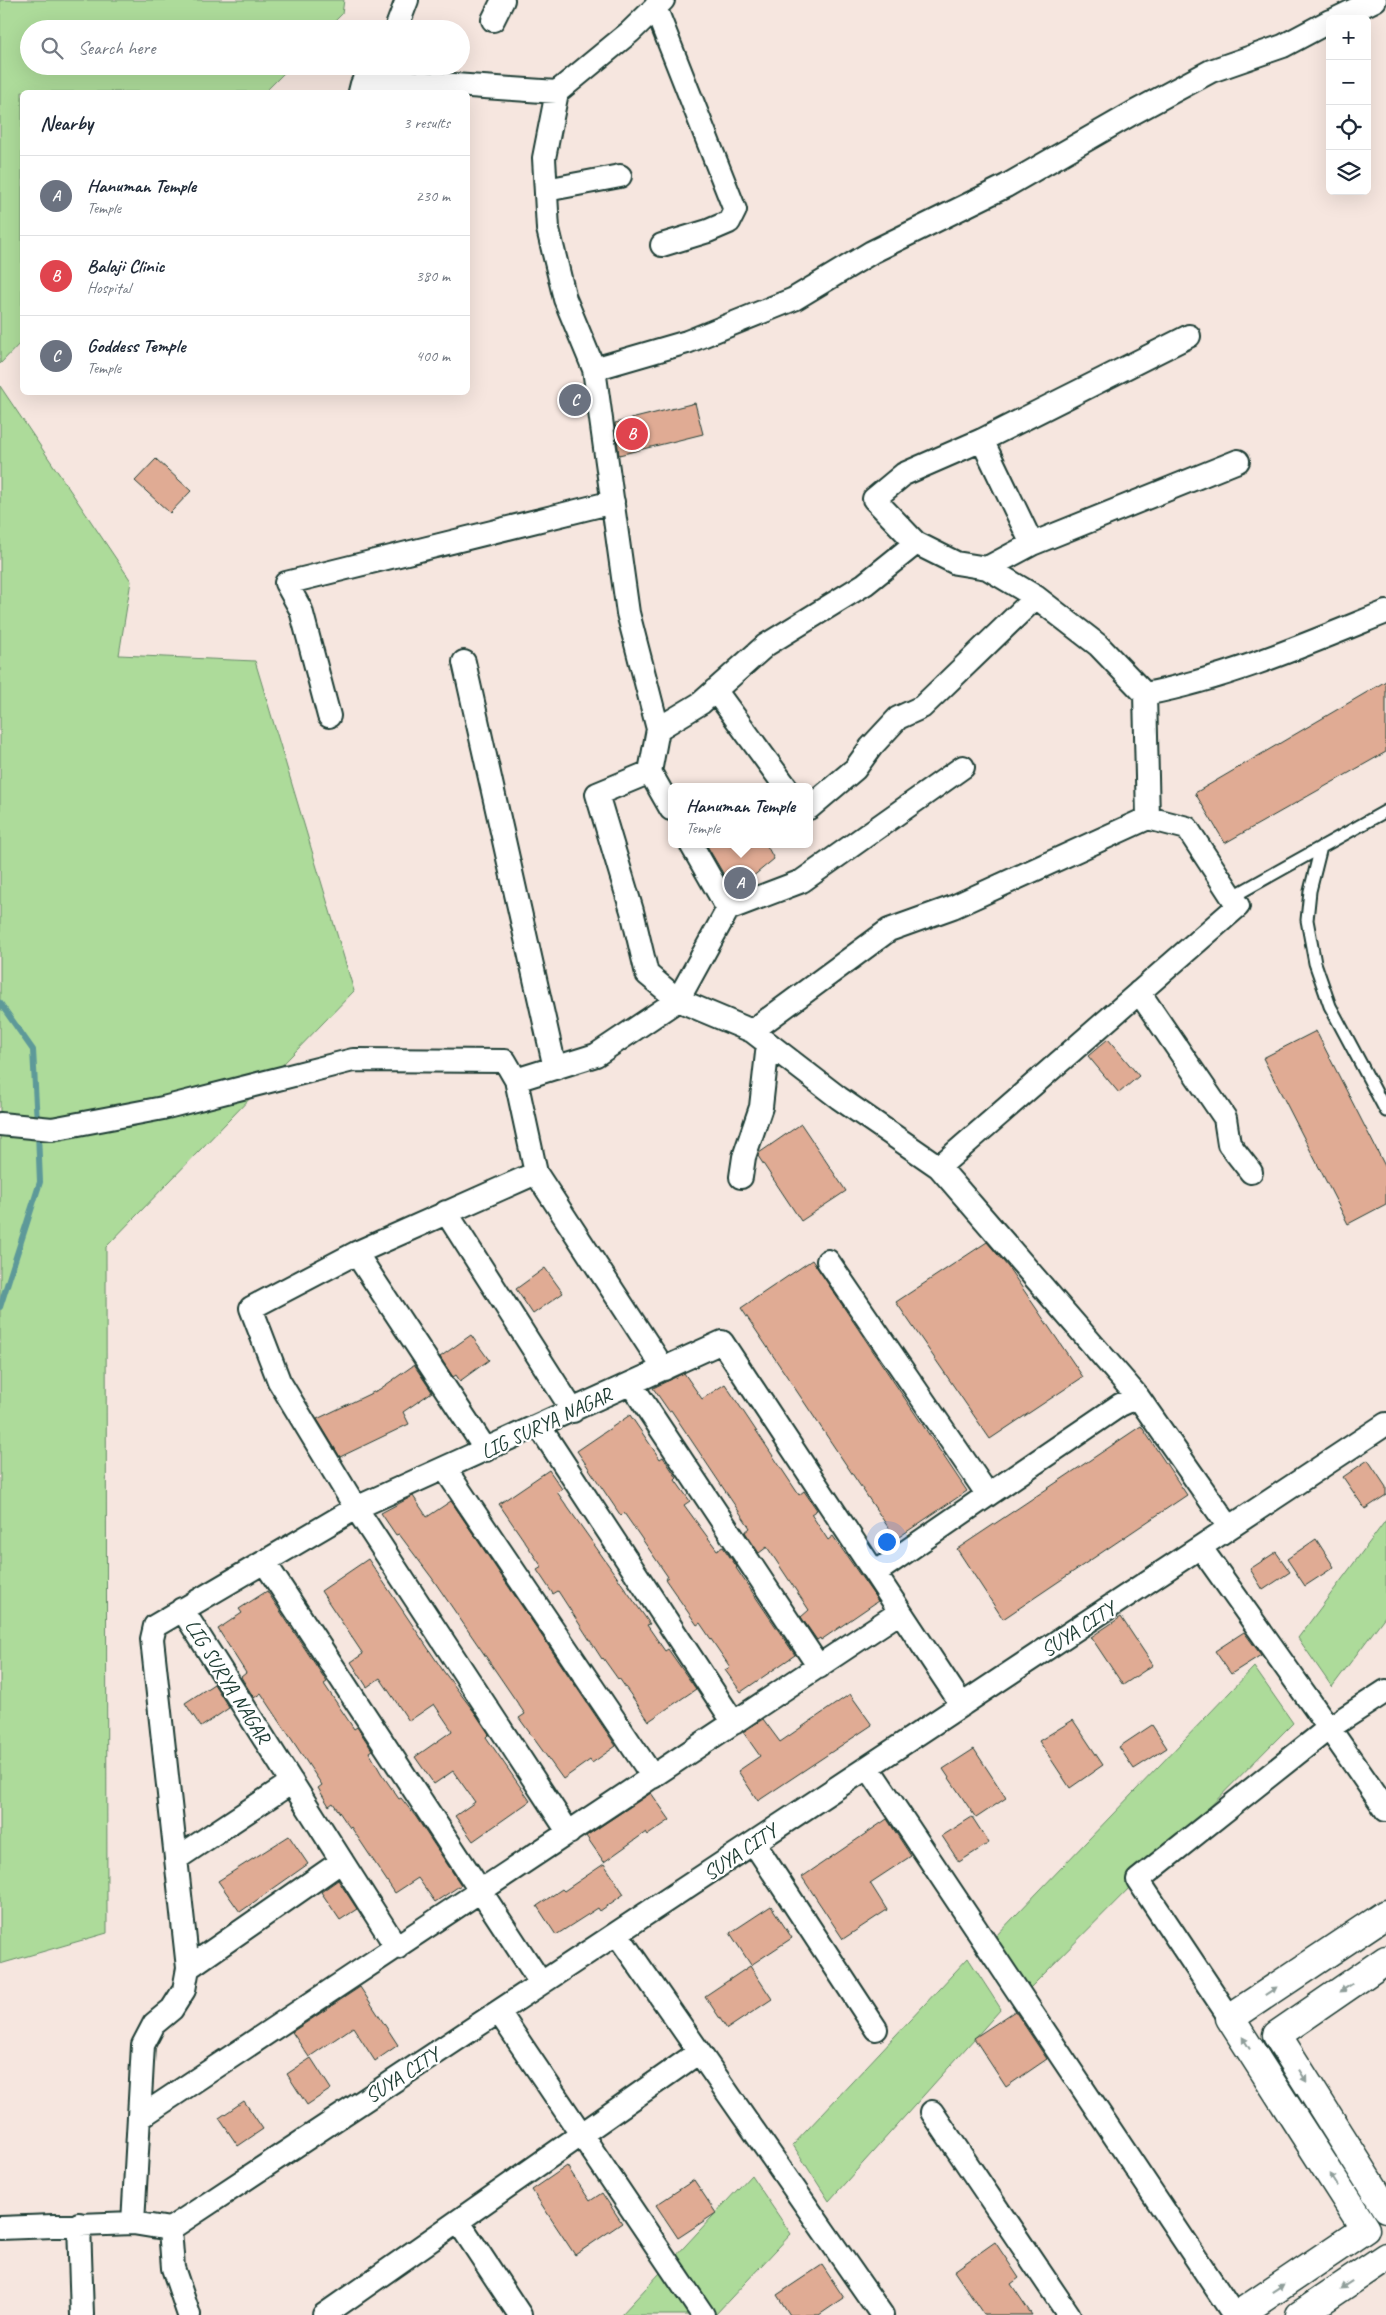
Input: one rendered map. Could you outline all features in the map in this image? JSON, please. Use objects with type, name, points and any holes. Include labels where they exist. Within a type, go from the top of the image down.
[{"type":"street","points":[[399,20],[407,0]]},
{"type":"street","points":[[493,20],[502,0]]},
{"type":"street","points":[[1344,15],[1375,0]]},
{"type":"street","points":[[662,245],[708,231],[729,222],[735,210],[659,3],[630,32],[556,92],[544,158],[548,229],[565,299],[594,369],[628,614],[658,729],[650,772],[668,804]]},
{"type":"street","points":[[594,369],[687,342],[794,300],[872,252],[1006,186],[1133,113],[1211,71],[1282,46],[1326,24]]},
{"type":"street","points":[[373,79],[556,92]]},
{"type":"street","points":[[546,190],[620,176]]},
{"type":"street","points":[[1148,818],[1145,694],[1098,645],[1036,597],[987,568],[956,563],[916,543],[874,499],[904,474],[982,440],[1189,336]]},
{"type":"street","points":[[982,440],[1032,544]]},
{"type":"street","points":[[987,568],[1032,544],[1238,461]]},
{"type":"street","points":[[329,716],[301,610],[286,583],[613,502]]},
{"type":"street","points":[[658,729],[701,702],[766,645],[865,584],[916,543]]},
{"type":"street","points":[[813,805],[855,769],[871,747],[898,718],[922,707],[1036,597]]},
{"type":"street","points":[[1145,694],[1187,686],[1278,656],[1386,612]]},
{"type":"street","points":[[464,662],[555,1068]]},
{"type":"street","points":[[715,690],[783,783]]},
{"type":"street","points":[[516,1080],[596,1055],[678,1000],[728,909],[802,880],[963,766]]},
{"type":"street","points":[[650,772],[597,794],[632,911],[647,974],[678,1000],[760,1038],[839,1098],[939,1167],[1138,1397],[1230,1527]]},
{"type":"street","points":[[760,1038],[889,930],[953,907],[1148,818],[1187,828],[1238,906],[939,1167]]},
{"type":"street","points":[[693,848],[728,909]]},
{"type":"street","points":[[1139,992],[1225,1118],[1229,1144],[1251,1172]]},
{"type":"street","points":[[741,1177],[744,1157],[761,1108],[760,1038]]},
{"type":"street","points":[[5,1124],[52,1129],[163,1108],[353,1060],[505,1061],[516,1080],[536,1173],[664,1369]]},
{"type":"street","points":[[536,1173],[356,1253],[251,1308],[279,1380],[356,1508],[569,1833]]},
{"type":"street","points":[[446,1212],[573,1411]]},
{"type":"street","points":[[356,1253],[486,1450]]},
{"type":"street","points":[[828,1261],[988,1495]]},
{"type":"street","name":"LIG SURYA NAGAR","points":[[397,1948],[182,1609],[265,1563],[356,1508],[722,1342],[962,1705]]},
{"type":"street","points":[[631,1384],[819,1667]]},
{"type":"street","points":[[875,1573],[1120,1405],[1138,1397]]},
{"type":"street","name":"SUYA CITY","points":[[170,2229],[1386,1424]]},
{"type":"street","points":[[539,1426],[734,1723]]},
{"type":"street","points":[[445,1469],[653,1777]]},
{"type":"street","points":[[1201,1548],[1330,1728],[1386,1810]]},
{"type":"street","points":[[265,1563],[541,1983]]},
{"type":"street","points":[[133,2223],[143,2045],[154,2024],[172,2009],[184,1990],[188,1968],[152,1639],[155,1626],[182,1609]]},
{"type":"street","points":[[139,2118],[482,1892],[900,1612]]},
{"type":"street","points":[[1300,2315],[1386,2259],[1375,2222],[1230,2018],[1138,1880],[1330,1728],[1386,1692]]},
{"type":"street","points":[[868,1767],[1236,2315],[1375,2222]]},
{"type":"street","points":[[176,1859],[292,1782]]},
{"type":"street","points":[[754,1843],[876,2028]]},
{"type":"street","points":[[188,1968],[342,1861]]},
{"type":"street","points":[[1230,2018],[1386,1914]]},
{"type":"street","points":[[617,1934],[882,2315]]},
{"type":"street","points":[[1386,1960],[1277,2035],[1386,2208]]},
{"type":"street","points":[[498,2012],[703,2315]]},
{"type":"street","points":[[324,2315],[699,2052]]},
{"type":"street","points":[[932,2112],[1070,2315]]},
{"type":"street","points":[[458,2221],[520,2315]]},
{"type":"street","points":[[0,2228],[133,2223],[170,2229],[173,2268],[189,2315]]},
{"type":"street","points":[[80,2224],[82,2315]]},
{"type":"lane","points":[[1232,896],[1386,811]]},
{"type":"lane","points":[[1321,847],[1310,891],[1307,920],[1316,963],[1330,1006],[1386,1111]]},
{"type":"green space","points":[[0,0],[344,0],[342,14],[336,20],[20,20],[20,75],[282,75],[267,90],[20,90],[20,343],[0,364]]},
{"type":"green space","points":[[0,386],[131,581],[119,655],[255,661],[354,991],[106,1247],[107,1933],[0,1964]]},
{"type":"green space","points":[[1386,1520],[1386,1615],[1332,1687],[1298,1638]]},
{"type":"green space","points":[[1254,1667],[1293,1723],[1026,1992],[992,1940]]},
{"type":"green space","points":[[968,1958],[1001,2009],[829,2201],[793,2145]]},
{"type":"green space","points":[[751,2175],[791,2234],[715,2315],[621,2315]]},
{"type":"building","points":[[695,403],[703,434],[619,455],[615,423]]},
{"type":"building","points":[[156,459],[191,491],[170,513],[135,481]]},
{"type":"building","points":[[1386,681],[1386,752],[1225,843],[1195,793]]},
{"type":"building","points":[[708,848],[768,848],[774,859],[734,892]]},
{"type":"building","points":[[1316,1031],[1386,1168],[1386,1204],[1348,1224],[1263,1058]]},
{"type":"building","points":[[1108,1039],[1139,1076],[1119,1093],[1088,1056]]},
{"type":"building","points":[[801,1124],[846,1191],[801,1221],[758,1156],[759,1153]]},
{"type":"building","points":[[987,1242],[1008,1267],[1083,1377],[990,1439],[896,1302]]},
{"type":"building","points":[[812,1260],[967,1491],[896,1539],[741,1308]]},
{"type":"building","points":[[545,1268],[563,1293],[533,1314],[516,1289]]},
{"type":"building","points":[[471,1335],[489,1360],[460,1381],[456,1375],[453,1377],[440,1357]]},
{"type":"building","points":[[414,1365],[432,1392],[403,1412],[409,1424],[340,1457],[317,1419],[380,1389]]},
{"type":"building","points":[[684,1373],[702,1399],[725,1384],[799,1495],[804,1491],[817,1510],[811,1514],[828,1540],[833,1536],[878,1601],[821,1640],[820,1638],[817,1640],[801,1617],[809,1610],[767,1547],[759,1553],[745,1532],[750,1528],[671,1410],[669,1411],[653,1388]]},
{"type":"building","points":[[630,1415],[660,1459],[663,1457],[677,1478],[675,1480],[690,1501],[684,1505],[717,1550],[723,1547],[795,1655],[741,1692],[725,1670],[730,1667],[700,1623],[697,1625],[665,1579],[668,1577],[640,1536],[624,1513],[621,1516],[577,1451]]},
{"type":"building","points":[[1141,1426],[1187,1495],[1003,1619],[957,1549]]},
{"type":"building","points":[[1368,1460],[1386,1487],[1386,1495],[1365,1509],[1343,1477]]},
{"type":"building","points":[[549,1470],[562,1489],[557,1492],[650,1624],[647,1625],[665,1651],[668,1649],[696,1689],[649,1721],[619,1678],[602,1659],[558,1591],[553,1594],[537,1570],[542,1567],[499,1504]]},
{"type":"building","points":[[413,1496],[427,1517],[451,1501],[616,1746],[592,1763],[590,1760],[563,1779],[519,1718],[525,1714],[480,1648],[432,1578],[399,1534],[396,1535],[381,1513]]},
{"type":"building","points":[[1316,1539],[1334,1567],[1305,1586],[1287,1559]]},
{"type":"building","points":[[1276,1552],[1290,1572],[1263,1590],[1250,1569]]},
{"type":"building","points":[[368,1559],[444,1672],[475,1713],[489,1734],[486,1737],[530,1801],[473,1841],[455,1816],[475,1802],[453,1771],[434,1784],[415,1757],[452,1731],[451,1729],[434,1704],[409,1721],[380,1678],[367,1687],[351,1662],[363,1654],[321,1591]]},
{"type":"building","points":[[267,1591],[327,1682],[324,1684],[354,1729],[357,1727],[372,1750],[369,1752],[381,1773],[399,1799],[401,1798],[416,1817],[461,1885],[435,1902],[418,1878],[395,1893],[333,1803],[329,1806],[318,1788],[322,1785],[261,1693],[254,1698],[241,1677],[246,1673],[218,1629],[242,1613],[239,1609]]},
{"type":"building","points":[[1121,1617],[1153,1665],[1123,1685],[1091,1637]]},
{"type":"building","points":[[1244,1632],[1261,1655],[1231,1674],[1215,1651]]},
{"type":"building","points":[[214,1684],[229,1708],[201,1727],[185,1703]]},
{"type":"building","points":[[850,1694],[872,1725],[758,1801],[738,1771],[760,1756],[743,1732],[763,1719],[780,1742]]},
{"type":"building","points":[[1073,1720],[1103,1765],[1070,1788],[1039,1741]]},
{"type":"building","points":[[1152,1725],[1167,1748],[1134,1769],[1119,1747]]},
{"type":"building","points":[[974,1749],[1006,1798],[976,1818],[943,1769]]},
{"type":"building","points":[[651,1793],[670,1820],[648,1835],[646,1832],[604,1862],[586,1836]]},
{"type":"building","points":[[972,1817],[989,1843],[959,1862],[942,1836]]},
{"type":"building","points":[[887,1819],[911,1856],[870,1883],[887,1910],[843,1939],[802,1877]]},
{"type":"building","points":[[289,1836],[308,1864],[240,1912],[218,1881]]},
{"type":"building","points":[[604,1864],[624,1894],[600,1911],[598,1908],[556,1935],[537,1906],[562,1889],[564,1891]]},
{"type":"building","points":[[338,1880],[357,1909],[340,1920],[321,1892]]},
{"type":"building","points":[[771,1906],[792,1938],[751,1965],[730,1933]]},
{"type":"building","points":[[750,1966],[772,1999],[727,2029],[705,1996]]},
{"type":"building","points":[[360,1987],[398,2045],[375,2061],[353,2027],[309,2057],[292,2032]]},
{"type":"building","points":[[1015,2011],[1047,2059],[1006,2087],[974,2038]]},
{"type":"building","points":[[311,2058],[331,2089],[307,2105],[287,2074]]},
{"type":"building","points":[[244,2101],[263,2129],[238,2146],[219,2118]]},
{"type":"building","points":[[567,2166],[590,2201],[602,2193],[622,2223],[575,2255],[532,2190]]},
{"type":"building","points":[[694,2180],[716,2213],[678,2238],[656,2205]]},
{"type":"building","points":[[995,2242],[1019,2278],[1011,2284],[1032,2315],[984,2315],[954,2271]]},
{"type":"building","points":[[822,2265],[844,2298],[819,2315],[790,2315],[777,2295]]},
{"type":"waterway","points":[[0,1003],[33,1050],[37,1123]]},
{"type":"waterway","points":[[0,1307],[40,1182],[38,1133]]},
{"type":"place","name":"Goddess Temple","points":[[575,400]]},
{"type":"place","name":"Balaji Clinic","points":[[632,434]]},
{"type":"place","name":"Hanuman Temple","points":[[740,883]]}]
